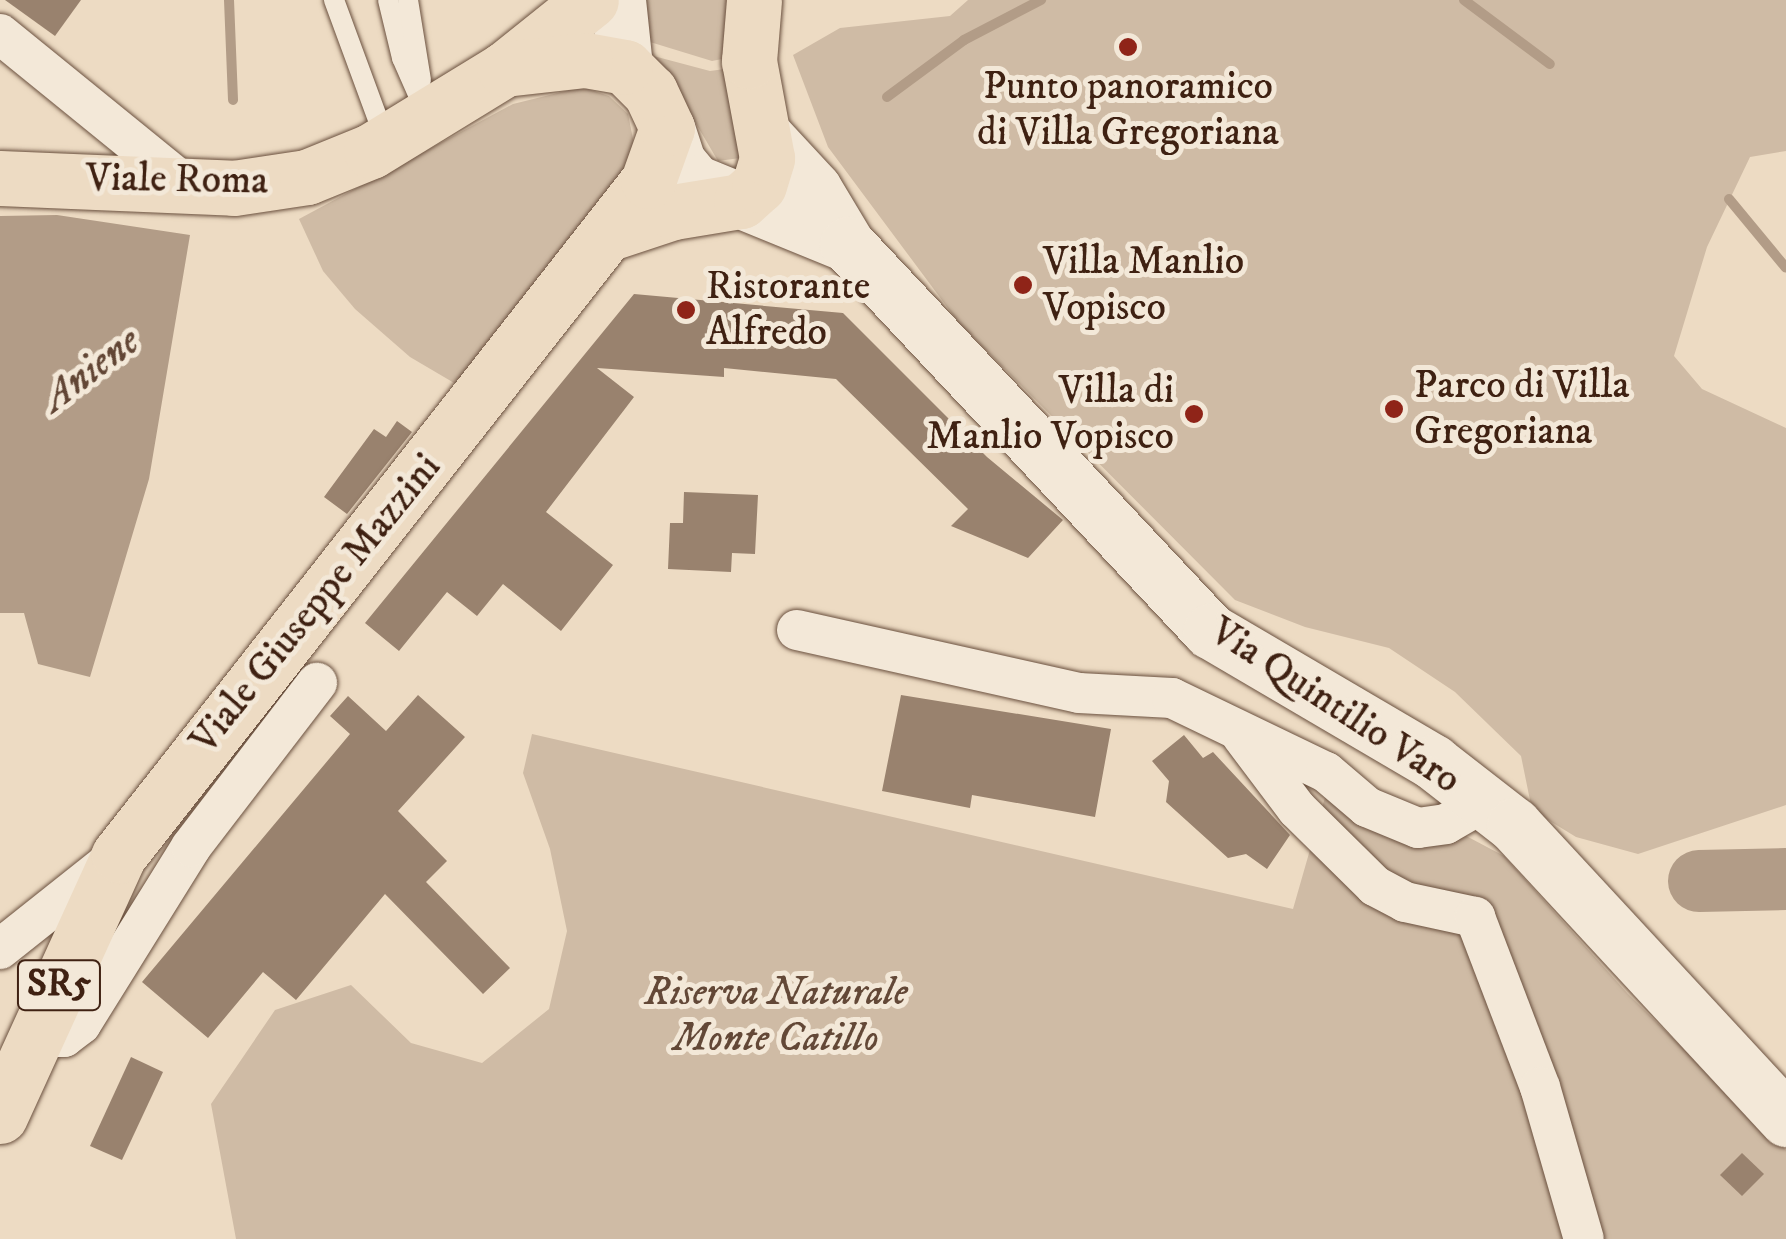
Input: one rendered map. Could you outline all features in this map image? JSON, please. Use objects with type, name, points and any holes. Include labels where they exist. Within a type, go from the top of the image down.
[{"type":"main road","name":"Viale Roma","points":[[0,178],[187,186],[282,183],[407,130],[505,69],[591,0]]},
{"type":"main road","points":[[618,0],[624,67]]},
{"type":"main road","points":[[607,234],[672,212],[735,203],[763,178],[764,134],[749,62],[754,0]]},
{"type":"main road","points":[[505,69],[585,60],[624,67],[650,92],[686,174],[735,203],[847,244]]},
{"type":"main road","name":"Viale Giuseppe Mazzini","points":[[119,854],[644,190],[667,128]]},
{"type":"main road","points":[[764,134],[814,188],[847,244]]},
{"type":"main road","name":"Via Quintilio Varo","points":[[847,244],[1210,631],[1433,762],[1514,825],[1786,1119]]},
{"type":"main road","name":"SR5","points":[[0,1116],[119,854]]},
{"type":"street","points":[[0,34],[187,186]]},
{"type":"street","points":[[797,630],[1079,693],[1172,698],[1326,772],[1367,808],[1418,828],[1446,824],[1484,802]]},
{"type":"street","points":[[35,1037],[64,1037],[82,1024],[191,847],[317,683]]},
{"type":"street","points":[[1237,729],[1297,808],[1375,886],[1405,902],[1475,916],[1540,1086],[1584,1239]]},
{"type":"street","name":"Viale Giuseppe Mazzini","points":[[0,949],[119,854]]},
{"type":"lane","points":[[334,0],[407,130]]},
{"type":"lane","points":[[388,0],[402,58],[407,130]]},
{"type":"lane","points":[[407,130],[408,0]]},
{"type":"green space","points":[[646,0],[737,0],[727,58],[712,61],[650,42]]},
{"type":"green space","name":"Parco di Villa Gregoriana","points":[[968,0],[1786,0],[1786,151],[1750,157],[1707,247],[1674,356],[1702,389],[1786,428],[1786,805],[1638,854],[1576,837],[1532,810],[1521,756],[1455,692],[1389,648],[1305,627],[1235,600],[959,323],[828,147],[793,55],[840,28],[950,16]]},
{"type":"green space","points":[[646,54],[710,71],[732,68],[740,158],[718,161],[678,93]]},
{"type":"green space","points":[[582,87],[609,96],[628,114],[635,149],[631,163],[461,387],[410,357],[355,309],[323,271],[299,219],[513,104]]},
{"type":"green space","name":"Riserva Naturale Monte Catillo","points":[[532,734],[1293,909],[1334,766],[1504,856],[1628,994],[1786,1150],[1786,1239],[236,1239],[211,1104],[275,1010],[351,985],[411,1043],[482,1063],[549,1009],[567,931],[550,849],[523,773]]},
{"type":"water","points":[[57,215],[190,235],[149,479],[90,677],[38,664],[24,613],[0,613],[0,216]]},
{"type":"building","points":[[5,0],[81,0],[55,36]]},
{"type":"building","points":[[634,294],[843,313],[987,457],[1063,520],[1028,558],[951,526],[968,509],[836,379],[724,368],[724,377],[597,368],[634,397],[546,512],[613,565],[561,631],[503,584],[477,616],[447,592],[399,651],[365,623]]},
{"type":"building","points":[[397,421],[412,432],[347,514],[324,497],[374,429],[386,437]]},
{"type":"building","points":[[684,492],[758,495],[755,554],[732,553],[731,572],[668,569],[670,523],[683,523]]},
{"type":"building","points":[[418,695],[465,737],[398,811],[447,861],[426,882],[510,968],[483,994],[385,894],[296,1000],[263,972],[208,1038],[142,982],[350,734],[330,716],[348,696],[386,731]]},
{"type":"building","points":[[901,695],[1111,729],[1095,817],[972,795],[970,808],[882,791]]},
{"type":"building","points":[[1184,735],[1203,758],[1213,752],[1290,835],[1267,869],[1246,854],[1228,858],[1166,802],[1169,781],[1152,761]]},
{"type":"building","points":[[131,1057],[163,1072],[122,1160],[90,1146]]},
{"type":"building","points":[[1742,1153],[1764,1174],[1742,1196],[1720,1175]]},
{"type":"waterway","name":"Aniene","points":[[229,0],[233,100]]},
{"type":"waterway","points":[[887,97],[964,40],[1041,0]]},
{"type":"waterway","name":"Aniene","points":[[1464,0],[1550,64]]},
{"type":"waterway","name":"Aniene","points":[[1729,199],[1786,268]]},
{"type":"waterway","name":"Aniene","points":[[1699,881],[1786,879]]},
{"type":"place","name":"Punto panoramico di Villa Gregoriana","points":[[1128,47]]},
{"type":"place","name":"Villa Manlio Vopisco","points":[[1023,285]]},
{"type":"place","name":"Ristorante Alfredo","points":[[686,310]]},
{"type":"place","name":"Parco di Villa Gregoriana","points":[[1394,409]]},
{"type":"place","name":"Villa di Manlio Vopisco","points":[[1194,414]]}]
